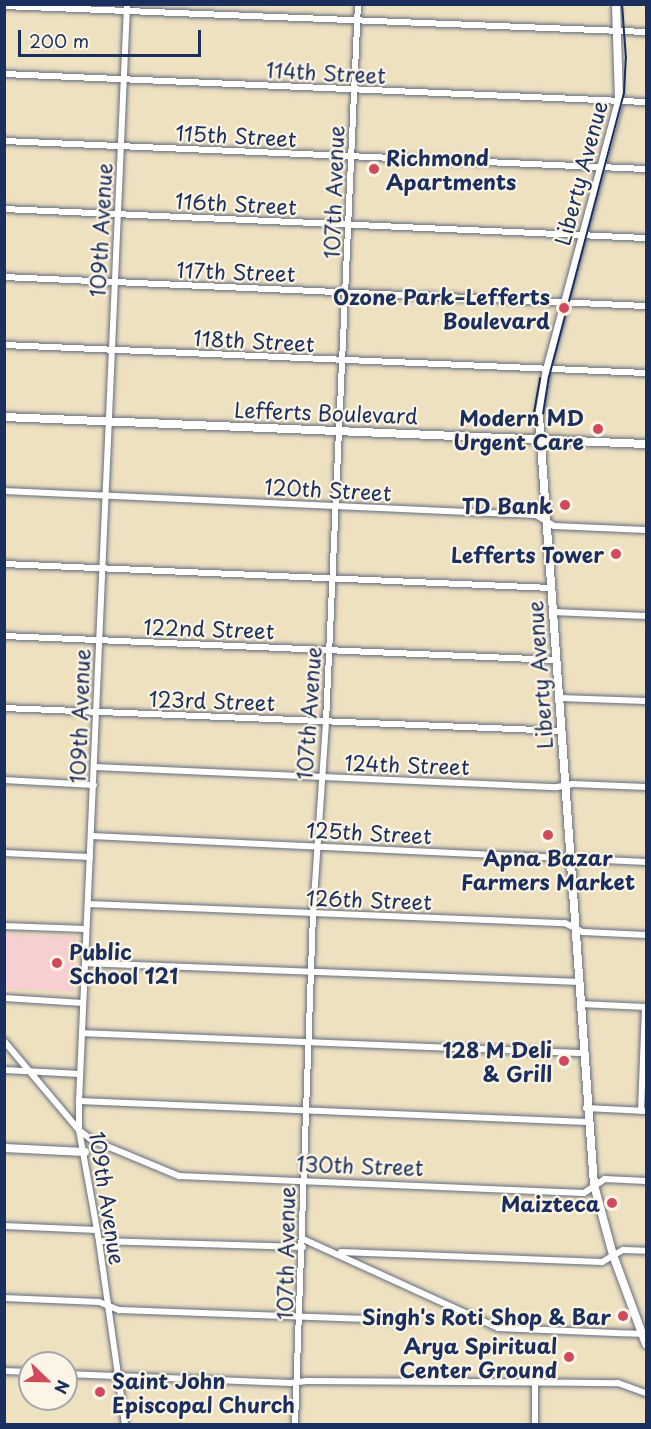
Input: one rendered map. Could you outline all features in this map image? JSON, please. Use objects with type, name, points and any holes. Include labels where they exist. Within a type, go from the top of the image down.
[{"type":"street","name":"107th Avenue","points":[[295,1425],[313,913],[330,650],[358,4]]},
{"type":"street","name":"Liberty Avenue","points":[[616,4],[619,101],[547,369],[540,400],[540,440],[587,1122],[594,1185],[613,1255],[642,1321],[646,1344]]},
{"type":"street","points":[[4,6],[127,8],[357,22],[646,32]]},
{"type":"street","name":"109th Avenue","points":[[125,1425],[99,1241],[85,1152],[79,1130],[79,1101],[127,8]]},
{"type":"street","name":"114th Street","points":[[4,74],[646,102]]},
{"type":"street","name":"115th Street","points":[[4,141],[646,169]]},
{"type":"street","name":"116th Street","points":[[4,209],[646,238]]},
{"type":"street","name":"117th Street","points":[[4,277],[646,306]]},
{"type":"street","name":"118th Street","points":[[4,345],[646,373]]},
{"type":"street","name":"Lefferts Boulevard","points":[[4,417],[646,444]]},
{"type":"street","name":"120th Street","points":[[4,491],[536,515],[554,526],[646,530]]},
{"type":"street","points":[[4,564],[551,588]]},
{"type":"street","points":[[553,612],[646,616]]},
{"type":"street","name":"122nd Street","points":[[4,636],[556,660]]},
{"type":"street","points":[[559,698],[646,702]]},
{"type":"street","name":"123rd Street","points":[[4,708],[561,731]]},
{"type":"street","name":"124th Street","points":[[94,767],[646,787]]},
{"type":"street","points":[[4,780],[94,785]]},
{"type":"street","name":"125th Street","points":[[91,836],[646,862]]},
{"type":"street","points":[[4,853],[90,857]]},
{"type":"street","name":"126th Street","points":[[87,904],[566,923],[584,932],[646,935]]},
{"type":"street","points":[[4,926],[86,929]]},
{"type":"street","points":[[85,963],[578,981]]},
{"type":"street","points":[[4,998],[83,1003]]},
{"type":"street","points":[[580,1004],[646,1007],[644,1111],[586,1108]]},
{"type":"street","points":[[82,1033],[583,1053]]},
{"type":"street","points":[[4,1041],[79,1130]]},
{"type":"street","points":[[4,1070],[80,1074]]},
{"type":"street","points":[[79,1101],[587,1122]]},
{"type":"street","name":"130th Street","points":[[79,1130],[92,1140],[179,1176],[584,1193],[605,1179],[646,1181]]},
{"type":"street","points":[[4,1148],[85,1152]]},
{"type":"street","points":[[4,1226],[97,1230]]},
{"type":"street","points":[[303,1239],[338,1252],[498,1328],[643,1334]]},
{"type":"street","points":[[99,1241],[303,1247]]},
{"type":"street","points":[[338,1252],[602,1262],[623,1250],[646,1251]]},
{"type":"street","points":[[4,1298],[99,1302],[119,1310],[416,1321]]},
{"type":"street","points":[[78,1374],[297,1382],[618,1383],[646,1394]]},
{"type":"street","points":[[535,1381],[536,1425]]},
{"type":"shaded area","points":[[5,934],[76,936],[74,991],[4,989]]},
{"type":"railway","points":[[543,414],[549,377],[624,93],[626,59],[622,4]]},
{"type":"railway","points":[[534,413],[540,379]]},
{"type":"place","name":"Richmond Apartments","points":[[374,169]]},
{"type":"place","name":"Ozone Park–Lefferts Boulevard","points":[[564,308]]},
{"type":"place","name":"Modern MD Urgent Care","points":[[598,429]]},
{"type":"place","name":"TD Bank","points":[[565,505]]},
{"type":"place","name":"Lefferts Tower","points":[[616,554]]},
{"type":"place","name":"Apna Bazar Farmers Market","points":[[548,835]]},
{"type":"place","name":"Public School 121","points":[[57,963]]},
{"type":"place","name":"128 M Deli & Grill","points":[[564,1061]]},
{"type":"place","name":"Maizteca","points":[[612,1203]]},
{"type":"place","name":"Singh's Roti Shop & Bar","points":[[623,1316]]},
{"type":"place","name":"Arya Spiritual Center Ground","points":[[569,1357]]},
{"type":"place","name":"Saint John Episcopal Church","points":[[100,1392]]}]
